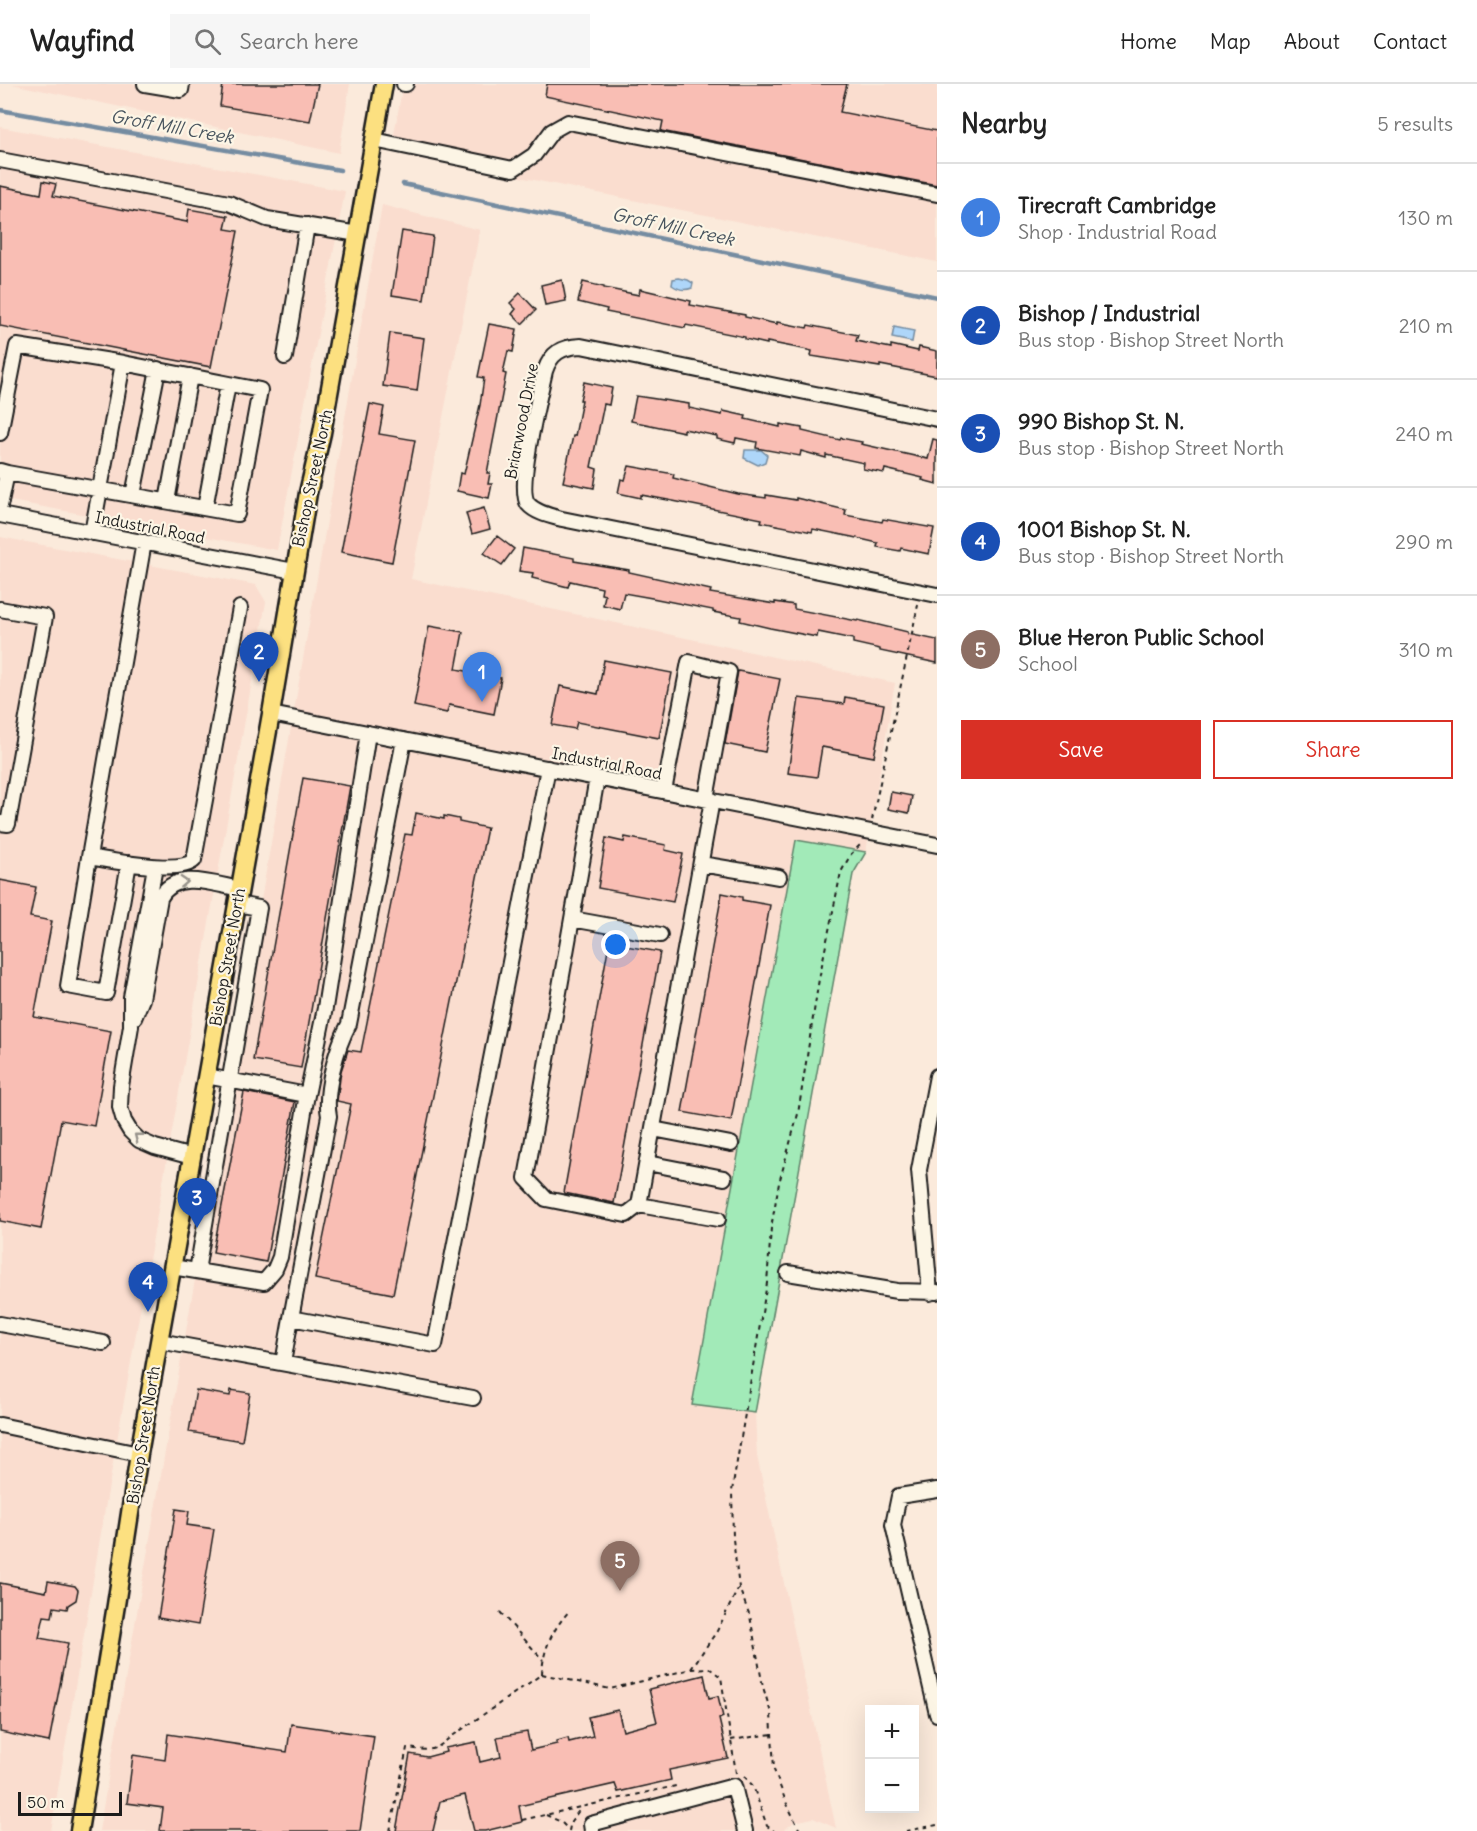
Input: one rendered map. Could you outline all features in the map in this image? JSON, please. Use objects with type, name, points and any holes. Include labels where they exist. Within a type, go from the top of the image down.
[{"type":"main road","name":"Bishop Street North","points":[[79,1831],[139,1454],[271,714],[308,493],[322,433],[384,84]]},
{"type":"street","points":[[145,84],[181,90],[182,84]]},
{"type":"street","points":[[374,140],[513,169],[534,155],[552,131],[568,122],[937,194]]},
{"type":"street","points":[[0,160],[208,198],[229,203],[267,219],[358,234]]},
{"type":"street","points":[[285,357],[307,225]]},
{"type":"street","points":[[0,433],[17,346],[158,369],[260,390],[237,514],[4,472],[0,506]]},
{"type":"street","name":"Briarwood Drive","points":[[937,419],[581,346],[569,346],[558,351],[549,359],[545,371],[526,467],[524,489],[528,503],[543,514],[937,595]]},
{"type":"street","points":[[92,532],[123,363]]},
{"type":"street","points":[[133,495],[158,369]]},
{"type":"street","points":[[167,501],[190,376]]},
{"type":"street","points":[[206,508],[228,384]]},
{"type":"street","name":"Industrial Road","points":[[0,515],[294,572]]},
{"type":"street","points":[[129,863],[106,993],[68,986],[144,542]]},
{"type":"street","points":[[89,856],[155,867],[191,864],[194,860],[240,608]]},
{"type":"street","points":[[0,609],[45,617],[8,824],[0,823]]},
{"type":"street","points":[[597,778],[526,1178],[546,1199],[626,1215],[639,1205],[647,1163],[700,864],[729,672],[688,662],[664,791]]},
{"type":"street","name":"Industrial Road","points":[[271,714],[937,844]]},
{"type":"street","points":[[172,1267],[264,1282],[275,1269],[280,1257],[307,1095],[325,1008],[368,733]]},
{"type":"street","points":[[283,1363],[330,1116],[327,1105],[329,1094],[339,1043],[349,1024],[404,740]]},
{"type":"street","points":[[291,1318],[435,1345],[548,768]]},
{"type":"street","points":[[700,864],[779,878]]},
{"type":"street","points":[[155,867],[131,997],[131,1026],[121,1086],[120,1107],[124,1121],[139,1140],[154,1147],[192,1156]]},
{"type":"street","points":[[131,1026],[141,999],[160,898],[165,887],[175,881],[185,880],[238,897],[260,908],[197,1271]]},
{"type":"street","points":[[572,919],[660,934]]},
{"type":"street","points":[[206,1076],[307,1095]]},
{"type":"street","points":[[788,1273],[897,1291],[933,1293],[919,1170],[937,1076]]},
{"type":"street","points":[[653,1129],[731,1144]]},
{"type":"street","points":[[647,1163],[724,1178]]},
{"type":"street","points":[[639,1205],[718,1219]]},
{"type":"street","points":[[0,1324],[103,1343]]},
{"type":"street","points":[[159,1341],[473,1398]]},
{"type":"street","points":[[0,1425],[139,1454]]},
{"type":"street","points":[[937,1490],[899,1496],[893,1525],[937,1714]]},
{"type":"street","points":[[592,1831],[591,1824],[734,1786],[746,1831]]},
{"type":"path","points":[[872,820],[920,592]]},
{"type":"path","points":[[800,1831],[774,1770],[771,1713],[763,1687],[750,1617],[739,1588],[733,1539],[732,1491],[767,1283],[771,1228],[779,1183],[798,1114],[819,979],[841,872],[851,854],[861,844],[865,845]]},
{"type":"path","points":[[690,1669],[717,1631],[739,1588]]},
{"type":"path","points":[[542,1674],[547,1643],[556,1626],[570,1610]]},
{"type":"path","points":[[500,1612],[543,1660]]},
{"type":"path","points":[[390,1831],[407,1748],[427,1751],[439,1748],[448,1739],[542,1674],[610,1689],[690,1669],[709,1668],[721,1677],[736,1770],[734,1786]]},
{"type":"path","points":[[731,1740],[772,1734]]},
{"type":"path","points":[[546,1815],[561,1822],[569,1830],[572,1821],[582,1807]]},
{"type":"path","points":[[906,1831],[937,1825]]},
{"type":"shaded area","points":[[12,84],[350,84],[339,153]]},
{"type":"shaded area","points":[[403,84],[937,84],[937,262],[391,151]]},
{"type":"shaded area","points":[[0,127],[345,191],[277,550],[0,499]]},
{"type":"shaded area","points":[[382,205],[480,230],[411,579],[895,683],[866,852],[796,840],[693,1405],[755,1413],[757,1456],[836,1828],[813,1818],[794,1822],[783,1831],[99,1831]]},
{"type":"shaded area","points":[[0,537],[256,585],[266,602],[108,1491],[51,1831],[0,1831]]},
{"type":"green space","points":[[796,840],[866,852],[853,874],[755,1413],[692,1405]]},
{"type":"water","points":[[679,278],[693,283],[692,288],[682,290],[672,285],[673,279]]},
{"type":"water","points":[[894,327],[914,331],[912,342],[892,338]]},
{"type":"water","points":[[745,450],[761,450],[767,455],[765,462],[758,465],[744,458]]},
{"type":"building","points":[[223,84],[318,84],[310,121],[220,106]]},
{"type":"building","points":[[547,84],[847,84],[840,112],[937,131],[937,185],[661,131],[663,121],[545,96]]},
{"type":"building","points":[[43,181],[56,184],[53,196],[187,222],[189,209],[228,216],[225,229],[238,231],[211,367],[0,326],[0,186],[41,194]]},
{"type":"building","points":[[402,231],[433,236],[424,300],[392,295]]},
{"type":"building","points":[[562,280],[566,301],[545,305],[541,285]]},
{"type":"building","points":[[583,282],[639,295],[640,289],[691,301],[690,305],[745,315],[745,317],[777,324],[777,322],[807,328],[808,325],[858,335],[856,341],[891,348],[891,345],[918,351],[919,347],[937,351],[937,376],[880,365],[880,367],[811,356],[812,351],[803,349],[767,342],[767,344],[686,325],[685,328],[606,312],[607,309],[578,302]]},
{"type":"building","points":[[520,293],[536,310],[522,324],[512,314],[516,309],[510,303]]},
{"type":"building","points":[[489,324],[517,329],[513,352],[508,351],[503,373],[506,374],[487,473],[490,473],[488,484],[492,484],[489,498],[457,491],[460,473],[464,474],[480,405],[484,378],[478,377]]},
{"type":"building","points":[[390,333],[424,338],[417,391],[383,386]]},
{"type":"building","points":[[584,382],[612,388],[609,405],[604,404],[591,467],[597,469],[594,488],[563,482],[573,436],[575,436]]},
{"type":"building","points":[[636,396],[689,404],[689,408],[722,415],[723,411],[780,427],[780,424],[802,428],[802,431],[840,440],[841,438],[862,442],[861,444],[928,459],[933,439],[937,440],[937,484],[922,480],[923,478],[885,469],[884,473],[863,469],[864,463],[826,455],[826,458],[801,451],[800,456],[756,448],[757,442],[736,438],[735,443],[717,439],[717,436],[684,429],[684,432],[631,421]]},
{"type":"building","points":[[370,404],[384,407],[379,434],[415,440],[392,562],[341,552]]},
{"type":"building","points":[[629,466],[674,474],[673,478],[738,494],[766,498],[766,495],[796,500],[796,498],[846,510],[845,515],[934,528],[929,554],[901,548],[900,551],[877,547],[878,543],[852,537],[813,529],[812,532],[761,522],[762,519],[668,500],[618,493],[621,479],[625,480]]},
{"type":"building","points":[[484,508],[490,529],[472,534],[466,513]]},
{"type":"building","points":[[497,536],[514,549],[502,565],[484,553]]},
{"type":"building","points":[[523,548],[574,558],[574,561],[629,570],[629,572],[711,590],[710,593],[794,605],[794,609],[858,620],[937,640],[937,663],[880,651],[880,649],[853,643],[853,639],[818,632],[817,637],[770,628],[740,621],[741,617],[713,612],[713,610],[624,593],[620,609],[603,605],[605,595],[601,594],[602,588],[570,581],[568,587],[532,578],[533,573],[519,571]]},
{"type":"building","points":[[429,626],[463,632],[456,669],[501,678],[494,714],[449,705],[447,713],[414,706]]},
{"type":"building","points":[[604,660],[672,673],[659,738],[577,722],[575,729],[552,725],[560,686],[598,694]]},
{"type":"building","points":[[738,671],[780,679],[765,752],[725,744]]},
{"type":"building","points":[[845,697],[884,704],[874,757],[822,747],[817,777],[788,773],[799,698],[844,704]]},
{"type":"building","points":[[303,778],[350,786],[301,1068],[253,1060]]},
{"type":"building","points":[[891,792],[912,796],[909,813],[888,809]]},
{"type":"building","points":[[416,813],[444,819],[444,816],[459,819],[459,822],[487,828],[393,1294],[315,1279],[351,1104],[337,1101],[341,1071],[348,1050],[361,1052],[405,834],[412,835]]},
{"type":"building","points":[[625,837],[666,845],[665,850],[683,854],[673,902],[598,888],[606,838],[624,842]]},
{"type":"building","points":[[0,880],[36,887],[30,917],[52,921],[34,1017],[111,1031],[94,1126],[61,1120],[41,1229],[0,1221]]},
{"type":"building","points":[[722,893],[742,897],[742,900],[770,905],[731,1121],[682,1112]]},
{"type":"building","points":[[609,943],[660,952],[614,1203],[564,1193]]},
{"type":"building","points":[[244,1092],[295,1102],[266,1262],[213,1252]]},
{"type":"building","points":[[196,1390],[230,1396],[231,1390],[250,1393],[242,1441],[189,1432]]},
{"type":"building","points":[[176,1509],[189,1511],[187,1525],[214,1529],[198,1625],[158,1618]]},
{"type":"building","points":[[48,1581],[75,1586],[78,1590],[76,1600],[68,1605],[67,1609],[54,1607],[52,1617],[44,1616],[39,1638],[68,1643],[49,1742],[0,1732],[0,1583],[46,1592]]},
{"type":"building","points":[[704,1675],[709,1698],[718,1696],[723,1717],[719,1719],[728,1758],[669,1770],[671,1780],[618,1792],[615,1784],[519,1806],[522,1822],[485,1831],[474,1831],[465,1795],[440,1801],[433,1831],[396,1831],[410,1754],[427,1757],[446,1752],[445,1748],[476,1742],[480,1762],[501,1757],[497,1737],[527,1732],[531,1750],[557,1744],[557,1741],[568,1738],[569,1742],[593,1736],[588,1717],[618,1710],[623,1731],[657,1722],[649,1689]]},
{"type":"building","points":[[291,1724],[374,1736],[360,1831],[160,1831],[163,1808],[127,1803],[133,1755],[165,1760],[168,1734],[287,1752]]},
{"type":"waterway","name":"Groff Mill Creek","points":[[0,110],[340,170]]},
{"type":"waterway","name":"Groff Mill Creek","points":[[403,184],[937,297]]},
{"type":"place","name":"Bishop / Industrial","points":[[259,682]]},
{"type":"place","name":"Tirecraft Cambridge","points":[[482,702]]},
{"type":"place","name":"990 Bishop St. N.","points":[[197,1228]]},
{"type":"place","name":"1001 Bishop St. N.","points":[[148,1312]]},
{"type":"place","name":"Blue Heron Public School","points":[[620,1591]]}]
